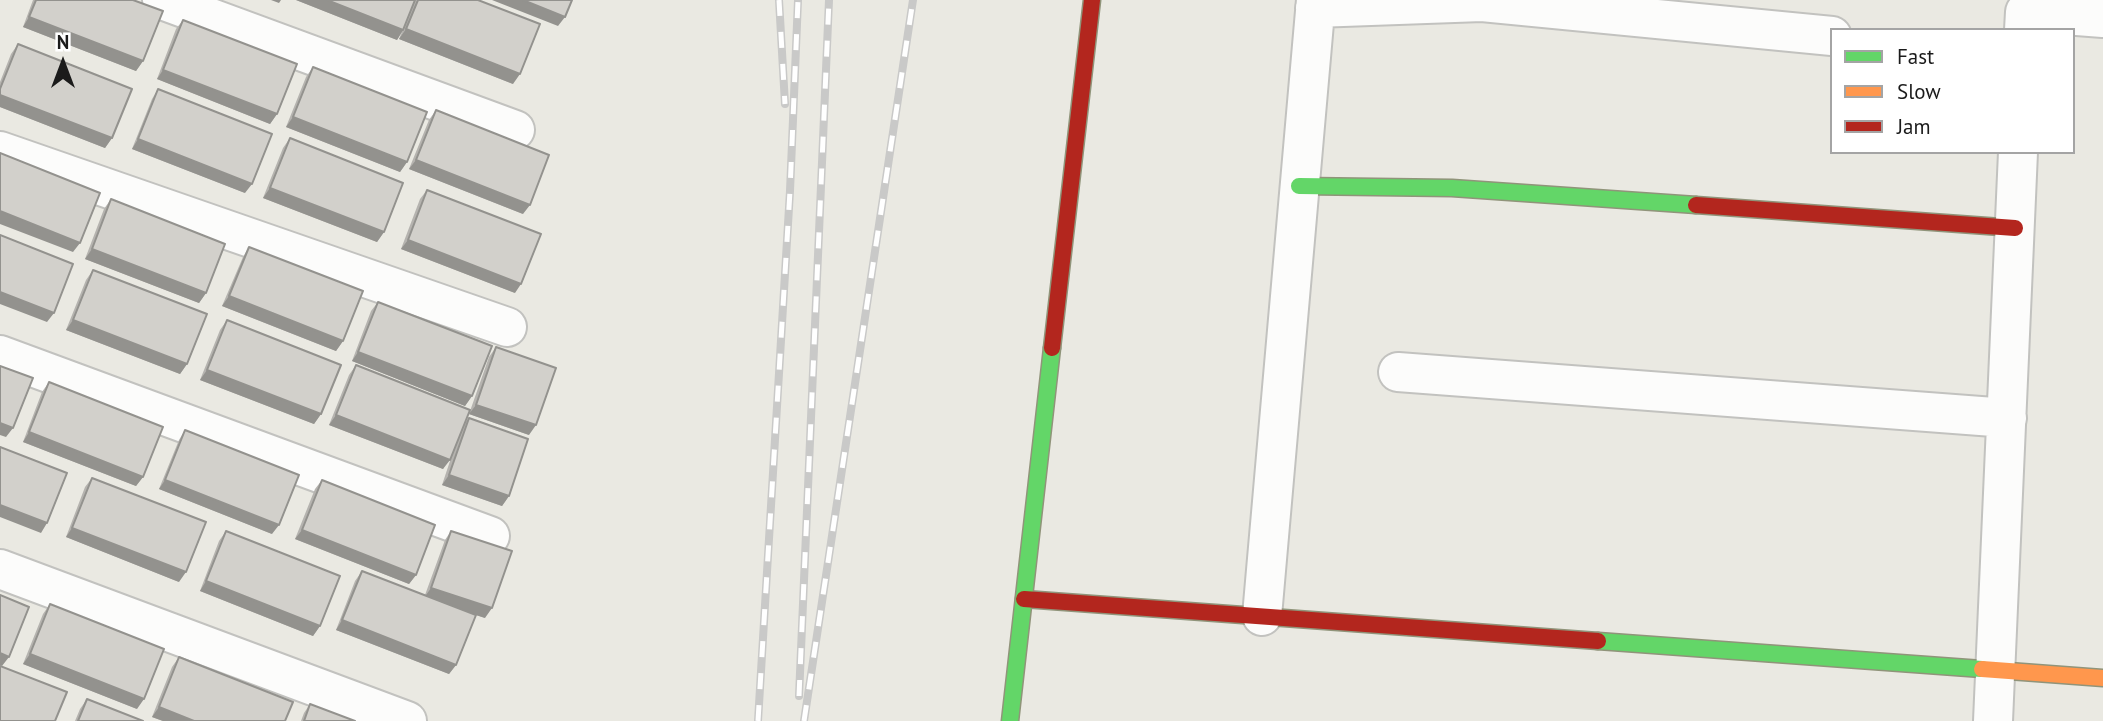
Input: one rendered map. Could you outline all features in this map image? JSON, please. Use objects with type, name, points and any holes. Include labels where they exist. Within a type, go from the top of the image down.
[{"type":"street","points":[[162,0],[515,130]]},
{"type":"street","points":[[1010,721],[1093,0]]},
{"type":"street","points":[[1262,616],[1315,4],[1482,2],[1638,9],[1830,36]]},
{"type":"street","points":[[2024,28],[2025,12],[2103,18]]},
{"type":"street","points":[[0,151],[507,327]]},
{"type":"street","points":[[1993,721],[2018,154]]},
{"type":"street","points":[[1299,186],[1452,188],[2015,228]]},
{"type":"street","points":[[0,355],[490,536]]},
{"type":"street","points":[[1398,372],[2007,418]]},
{"type":"street","points":[[0,569],[407,721]]},
{"type":"street","points":[[1024,599],[2103,678]]},
{"type":"building","points":[[36,0],[133,0],[163,11],[143,61],[29,17]]},
{"type":"building","points":[[327,0],[415,0],[403,30]]},
{"type":"building","points":[[418,0],[478,0],[540,24],[520,74],[406,29]]},
{"type":"building","points":[[523,0],[572,0],[565,17]]},
{"type":"building","points":[[183,20],[297,64],[277,114],[163,70]]},
{"type":"building","points":[[18,44],[132,89],[112,138],[0,95]]},
{"type":"building","points":[[313,67],[427,112],[407,162],[293,117]]},
{"type":"building","points":[[158,89],[272,134],[252,184],[138,139]]},
{"type":"building","points":[[436,110],[549,155],[530,205],[416,160]]},
{"type":"building","points":[[290,138],[403,183],[384,232],[270,188]]},
{"type":"building","points":[[0,153],[100,193],[80,243],[0,211]]},
{"type":"building","points":[[427,190],[541,234],[521,284],[408,240]]},
{"type":"building","points":[[111,199],[225,244],[206,293],[92,249]]},
{"type":"building","points":[[0,235],[73,264],[54,313],[0,292]]},
{"type":"building","points":[[249,247],[363,291],[343,341],[229,296]]},
{"type":"building","points":[[93,270],[207,314],[187,364],[73,320]]},
{"type":"building","points":[[378,302],[492,346],[472,396],[358,352]]},
{"type":"building","points":[[227,320],[341,365],[321,414],[207,370]]},
{"type":"building","points":[[496,347],[556,368],[536,425],[476,405]]},
{"type":"building","points":[[356,365],[470,410],[450,460],[336,415]]},
{"type":"building","points":[[0,366],[33,378],[13,428],[0,423]]},
{"type":"building","points":[[49,382],[163,427],[143,477],[29,432]]},
{"type":"building","points":[[469,418],[528,439],[509,496],[449,475]]},
{"type":"building","points":[[185,430],[299,475],[279,525],[165,480]]},
{"type":"building","points":[[0,447],[67,473],[47,523],[0,505]]},
{"type":"building","points":[[92,478],[206,522],[186,572],[72,528]]},
{"type":"building","points":[[322,480],[435,525],[416,575],[302,530]]},
{"type":"building","points":[[226,531],[340,576],[320,626],[206,581]]},
{"type":"building","points":[[451,531],[512,551],[492,608],[431,588]]},
{"type":"building","points":[[362,571],[476,615],[456,665],[342,620]]},
{"type":"building","points":[[0,595],[29,607],[9,657],[0,653]]},
{"type":"building","points":[[50,604],[164,649],[144,699],[30,654]]},
{"type":"building","points":[[179,657],[293,702],[285,721],[194,721],[159,707]]},
{"type":"building","points":[[0,666],[67,692],[55,721],[0,721]]},
{"type":"building","points":[[87,699],[143,721],[78,721]]},
{"type":"building","points":[[310,704],[355,721],[304,721]]},
{"type":"railway","points":[[779,0],[785,104]]},
{"type":"railway","points":[[758,721],[790,191],[798,0]]},
{"type":"railway","points":[[799,696],[829,0]]},
{"type":"railway","points":[[804,721],[913,0]]},
{"type":"traffic: fast","points":[[1299,186],[1452,188],[1696,205]]},
{"type":"traffic: fast","points":[[1010,721],[1052,348]]},
{"type":"traffic: fast","points":[[1598,641],[1982,669]]},
{"type":"traffic: slow","points":[[1982,669],[2103,678]]},
{"type":"traffic: jam","points":[[1052,348],[1092,0]]},
{"type":"traffic: jam","points":[[1696,205],[2015,228]]},
{"type":"traffic: jam","points":[[1024,599],[1598,641]]}]
